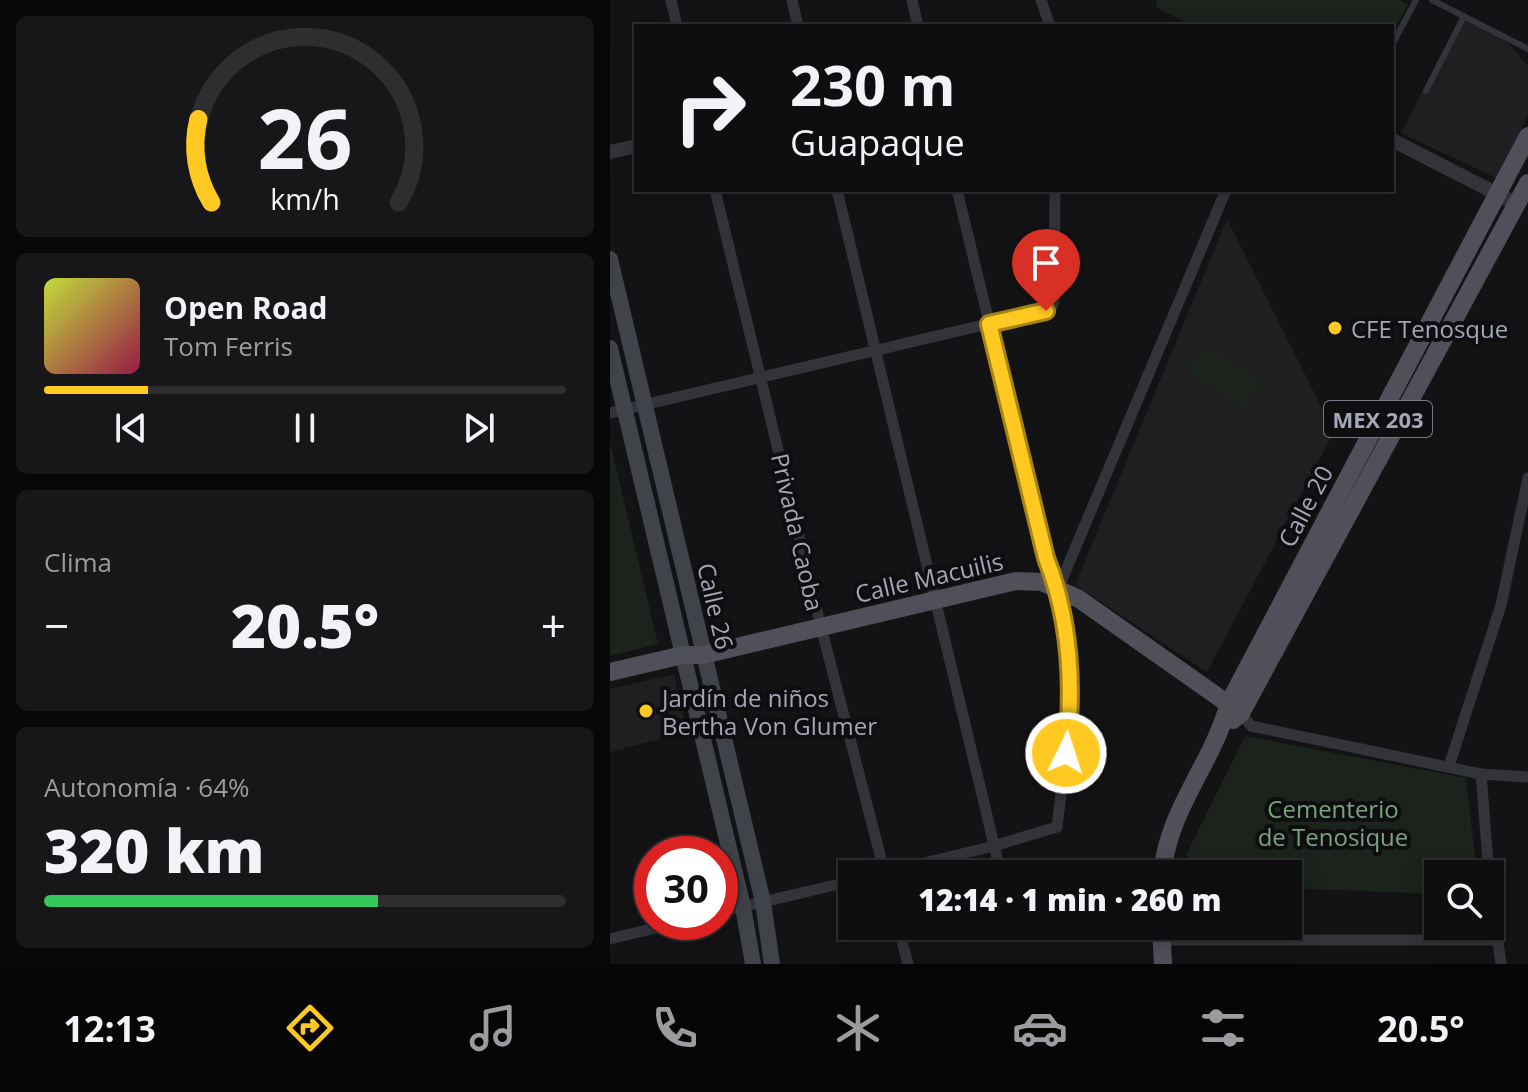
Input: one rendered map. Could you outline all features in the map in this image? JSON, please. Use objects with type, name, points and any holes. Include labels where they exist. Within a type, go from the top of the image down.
[{"type":"main road","name":"Calle 20","points":[[1235,708],[1354,464],[1528,136]]},
{"type":"main road","name":"Calle 20","points":[[1164,860],[1168,835],[1177,813],[1371,474],[1528,183]]},
{"type":"main road","name":"Calle 26","points":[[610,259],[763,902],[772,964]]},
{"type":"main road","name":"Calle 26","points":[[610,348],[617,411],[683,655],[743,907],[753,964]]},
{"type":"main road","points":[[1354,464],[1371,474]]},
{"type":"main road","name":"Calle Macuilis","points":[[610,672],[683,655],[703,655],[1016,581],[1042,582],[1079,599],[1235,708]]},
{"type":"main road","points":[[1162,940],[1163,964]]},
{"type":"street","points":[[671,0],[677,24]]},
{"type":"street","points":[[792,0],[798,24]]},
{"type":"street","points":[[912,0],[918,24]]},
{"type":"street","points":[[1041,0],[1049,24]]},
{"type":"street","points":[[1394,141],[1517,204]]},
{"type":"street","points":[[610,152],[634,146]]},
{"type":"street","name":"Privada Caoba","points":[[715,192],[879,860]]},
{"type":"street","points":[[837,192],[998,860]]},
{"type":"street","points":[[938,860],[1057,827],[1069,729],[1070,673],[1058,589],[1046,558],[957,192]]},
{"type":"street","points":[[617,411],[1051,309],[1054,302],[1055,192]]},
{"type":"street","points":[[1058,589],[1225,192]]},
{"type":"street","points":[[1449,766],[1501,605],[1528,478]]},
{"type":"street","points":[[1235,708],[1251,726],[1481,774],[1528,777]]},
{"type":"street","points":[[1481,774],[1488,860]]},
{"type":"street","points":[[738,908],[838,884]]},
{"type":"street","points":[[610,939],[634,933]]},
{"type":"street","points":[[1302,936],[1424,938]]},
{"type":"street","points":[[902,940],[908,964]]},
{"type":"street","points":[[1498,940],[1501,964]]},
{"type":"lane","points":[[1394,41],[1416,0]]},
{"type":"lane","points":[[1432,0],[1528,49]]},
{"type":"lane","points":[[1426,91],[1464,16]]},
{"type":"shaded area","points":[[1460,17],[1504,38],[1528,66],[1528,116],[1496,178],[1401,133]]},
{"type":"shaded area","points":[[1227,219],[1334,432],[1207,672],[1075,585]]},
{"type":"shaded area","name":"Jardín de niños Bertha Von Glumer","points":[[674,674],[687,732],[610,752],[610,689]]},
{"type":"green space","points":[[1156,0],[1400,0],[1408,5],[1394,30],[1394,24],[1190,24],[1157,8]]},
{"type":"green space","points":[[1206,346],[1262,383],[1245,408],[1189,370]]},
{"type":"green space","points":[[610,442],[658,644],[610,656]]},
{"type":"green space","name":"Cementerio de Tenosique","points":[[1245,736],[1466,778],[1475,860],[1424,860],[1424,893],[1302,889],[1302,860],[1186,860]]},
{"type":"place","name":"CFE Tenosque","points":[[1335,328]]},
{"type":"place","name":"Jardín de niños Bertha Von Glumer","points":[[646,711]]},
{"type":"route","points":[[1046,311],[989,324],[1046,558],[1058,589],[1070,673],[1066,753]]}]
